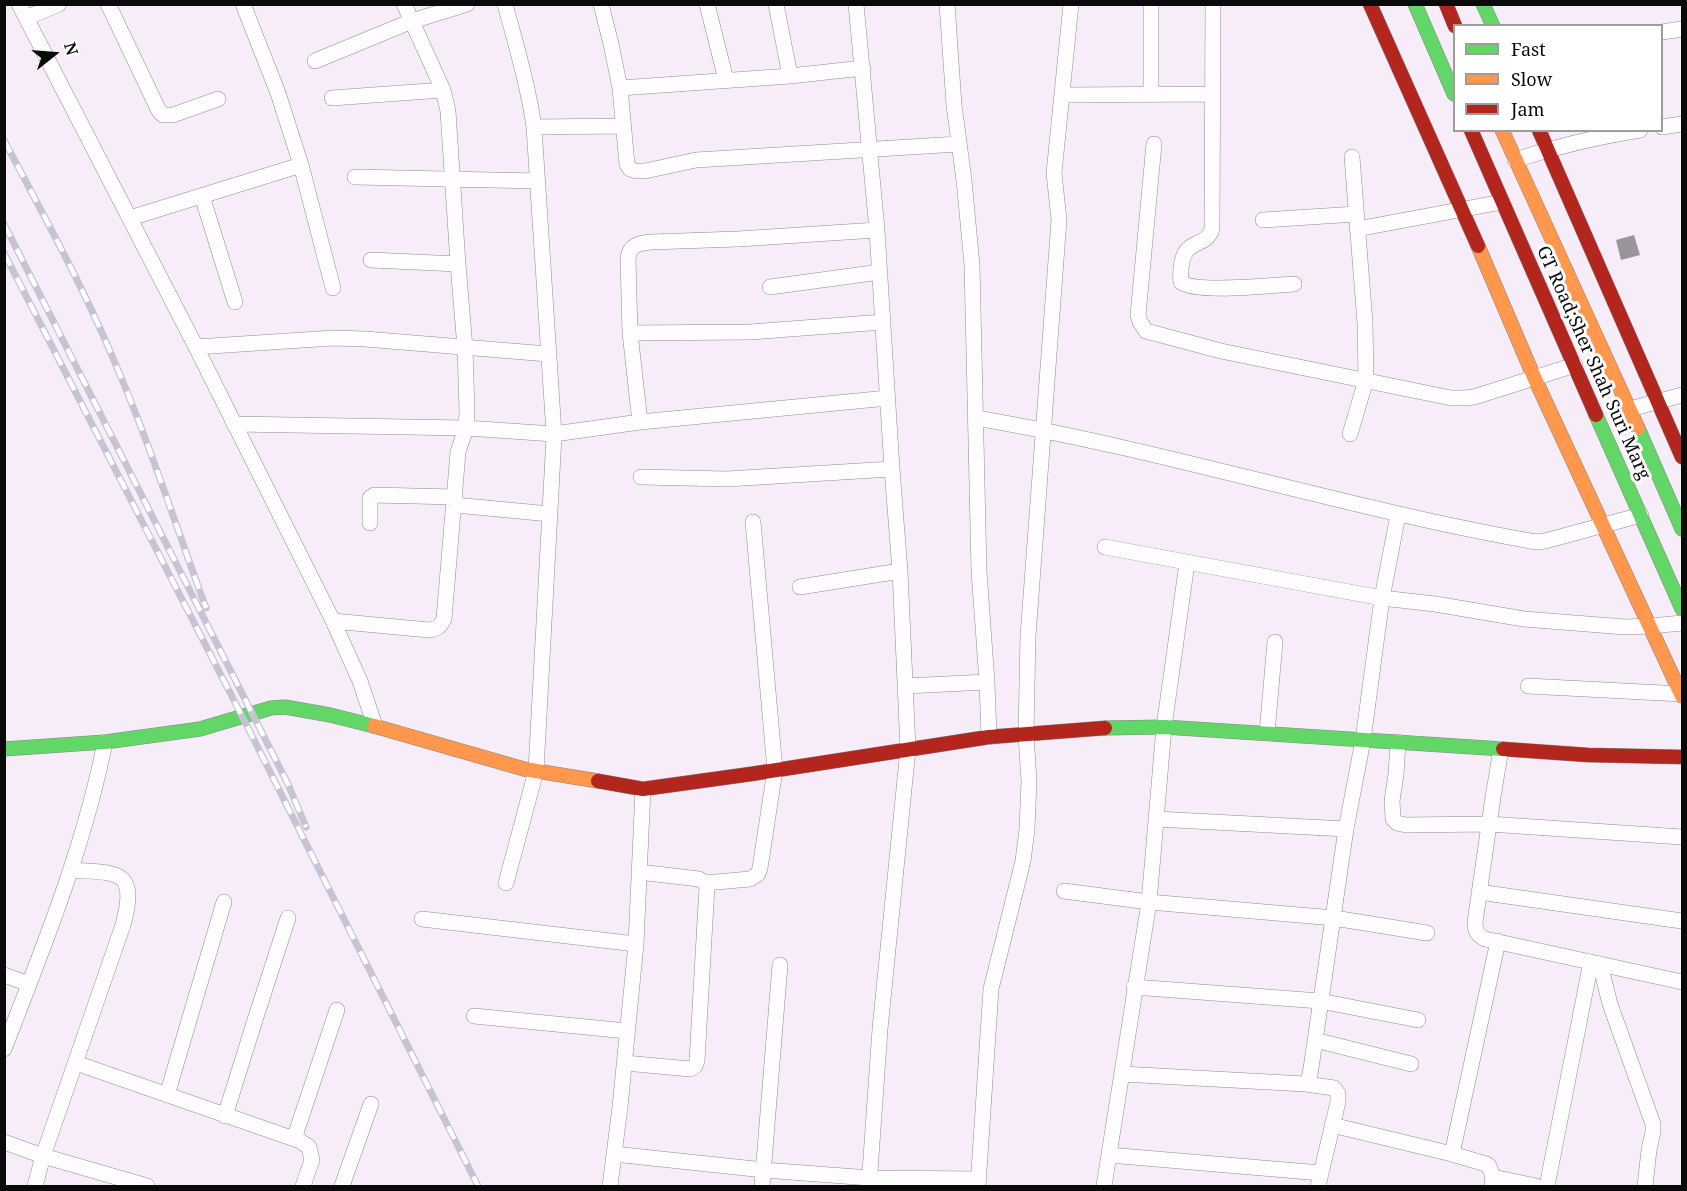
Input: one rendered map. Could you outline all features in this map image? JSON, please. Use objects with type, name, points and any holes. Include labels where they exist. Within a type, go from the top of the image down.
[{"type":"main road","points":[[1370,4],[1534,377],[1682,695]]},
{"type":"main road","points":[[1415,4],[1453,90]]},
{"type":"main road","points":[[1446,4],[1454,24]]},
{"type":"main road","points":[[1483,4],[1492,24]]},
{"type":"main road","name":"GT Road;Sher Shah Suri Marg","points":[[1472,132],[1683,609]]},
{"type":"main road","name":"GT Road;Sher Shah Suri Marg","points":[[1503,132],[1683,529]]},
{"type":"main road","points":[[1540,132],[1683,457]]},
{"type":"main road","points":[[4,749],[105,742],[200,729],[271,708],[285,707],[375,726],[524,769],[643,789],[989,737],[1097,728],[1164,727],[1588,755],[1683,758]]},
{"type":"street","points":[[59,4],[23,11],[196,347],[333,621],[360,681],[375,726]]},
{"type":"street","points":[[108,4],[159,111],[163,115],[173,115],[218,99]]},
{"type":"street","points":[[243,4],[278,93],[301,165],[333,288]]},
{"type":"street","points":[[333,621],[429,630],[441,626],[444,619],[459,452],[466,428],[465,348],[448,111],[443,90],[404,4]]},
{"type":"street","points":[[315,60],[412,21],[467,4]]},
{"type":"street","points":[[505,4],[528,88],[534,127],[554,435],[537,771],[506,883]]},
{"type":"street","points":[[601,4],[620,88],[627,164],[630,169],[645,171],[696,160],[959,144]]},
{"type":"street","points":[[706,4],[726,80]]},
{"type":"street","points":[[776,4],[790,76]]},
{"type":"street","points":[[856,4],[880,272],[900,571],[909,749],[880,1029],[870,1182]]},
{"type":"street","points":[[947,4],[954,105],[972,265],[979,571],[989,737]]},
{"type":"street","points":[[614,1154],[870,1182],[979,1183],[991,989],[1023,861],[1027,829],[1028,636],[1059,220],[1054,173],[1071,4]]},
{"type":"street","points":[[1150,94],[1151,4]]},
{"type":"street","points":[[1213,4],[1212,229],[1210,235],[1184,252],[1181,282],[1190,287],[1228,288],[1294,284]]},
{"type":"street","points":[[1663,32],[1683,29]]},
{"type":"street","points":[[620,88],[790,76],[863,68]]},
{"type":"street","points":[[332,98],[443,90]]},
{"type":"street","points":[[1062,95],[1212,94]]},
{"type":"street","points":[[1663,127],[1683,124]]},
{"type":"street","points":[[534,127],[623,126]]},
{"type":"street","points":[[1515,160],[1585,139],[1628,132]]},
{"type":"street","points":[[1154,144],[1138,315],[1143,328],[1151,333],[1221,351],[1451,398],[1474,397],[1575,365]]},
{"type":"street","points":[[1350,434],[1366,380],[1365,323],[1352,157]]},
{"type":"street","points":[[130,218],[301,165]]},
{"type":"street","points":[[355,177],[538,181]]},
{"type":"street","points":[[202,196],[235,302]]},
{"type":"street","points":[[1263,220],[1357,222],[1462,210],[1502,202]]},
{"type":"street","points":[[640,422],[630,333],[628,258],[633,246],[640,243],[877,230]]},
{"type":"street","points":[[371,260],[458,264]]},
{"type":"street","points":[[770,287],[880,272]]},
{"type":"street","points":[[630,333],[750,332],[883,322]]},
{"type":"street","points":[[196,347],[333,338],[548,354]]},
{"type":"street","points":[[1630,409],[1683,395]]},
{"type":"street","points":[[234,424],[466,428],[554,435],[640,422],[888,398]]},
{"type":"street","points":[[976,418],[1044,430],[1398,515],[1536,542],[1641,514]]},
{"type":"street","points":[[641,477],[727,479],[892,469]]},
{"type":"street","points":[[370,523],[370,498],[374,495],[455,501],[550,513]]},
{"type":"street","points":[[1306,1084],[1310,1075],[1346,829],[1363,740],[1382,598],[1398,515]]},
{"type":"street","points":[[639,872],[699,879],[705,883],[750,879],[758,874],[760,868],[775,770],[753,522]]},
{"type":"street","points":[[1105,548],[1382,598],[1435,604],[1524,619],[1625,627],[1683,623]]},
{"type":"street","points":[[1104,1186],[1149,902],[1164,727],[1187,563]]},
{"type":"street","points":[[800,587],[900,571]]},
{"type":"street","points":[[1267,733],[1275,642]]},
{"type":"street","points":[[905,686],[987,682]]},
{"type":"street","points":[[1528,686],[1682,695]]},
{"type":"street","points":[[4,1049],[72,870],[105,742]]},
{"type":"street","points":[[1398,742],[1392,801],[1393,819],[1397,823],[1406,825],[1489,824],[1683,837]]},
{"type":"street","points":[[1501,749],[1474,930],[1479,936],[1498,941],[1683,982]]},
{"type":"street","points":[[610,1186],[636,944],[643,789]]},
{"type":"street","points":[[1156,819],[1346,829]]},
{"type":"street","points":[[35,1186],[128,904],[126,882],[119,875],[72,870]]},
{"type":"street","points":[[625,1063],[690,1069],[695,1066],[707,901],[705,883]]},
{"type":"street","points":[[1064,891],[1149,902],[1334,918],[1427,933]]},
{"type":"street","points":[[1479,892],[1683,921]]},
{"type":"street","points":[[167,1095],[224,902]]},
{"type":"street","points":[[225,1116],[288,918]]},
{"type":"street","points":[[422,919],[636,944]]},
{"type":"street","points":[[1452,1154],[1498,941]]},
{"type":"street","points":[[1547,1186],[1595,963]]},
{"type":"street","points":[[1595,963],[1653,1124],[1646,1186]]},
{"type":"street","points":[[762,1186],[780,964]]},
{"type":"street","points":[[4,975],[29,984]]},
{"type":"street","points":[[1134,987],[1320,1001],[1418,1020]]},
{"type":"street","points":[[294,1139],[337,1010]]},
{"type":"street","points":[[474,1016],[627,1031]]},
{"type":"street","points":[[1315,1040],[1410,1064]]},
{"type":"street","points":[[76,1063],[294,1139],[309,1147],[312,1160],[303,1186]]},
{"type":"street","points":[[1109,1155],[1319,1180],[1338,1102],[1334,1088],[1323,1086],[1122,1074]]},
{"type":"street","points":[[342,1186],[371,1104]]},
{"type":"street","points":[[1332,1125],[1486,1164],[1489,1166],[1492,1182],[1536,1186]]},
{"type":"street","points":[[4,1142],[43,1156],[147,1186]]},
{"type":"building","points":[[1634,235],[1640,255],[1621,260],[1616,240]]},
{"type":"railway","points":[[4,140],[100,328],[149,450],[206,608]]},
{"type":"railway","points":[[4,224],[288,784],[306,827]]},
{"type":"railway","points":[[4,253],[242,716],[478,1186]]},
{"type":"traffic: fast","points":[[1415,4],[1453,92]]},
{"type":"traffic: fast","points":[[1483,4],[1492,24]]},
{"type":"traffic: fast","points":[[1596,415],[1682,609]]},
{"type":"traffic: fast","points":[[1638,428],[1682,529]]},
{"type":"traffic: fast","points":[[4,749],[105,742],[200,729],[271,708],[285,707],[374,726]]},
{"type":"traffic: fast","points":[[1105,728],[1164,727],[1503,749]]},
{"type":"traffic: slow","points":[[1503,132],[1638,428]]},
{"type":"traffic: slow","points":[[1478,246],[1534,377],[1682,696]]},
{"type":"traffic: slow","points":[[374,726],[524,769],[598,781]]},
{"type":"traffic: jam","points":[[1370,4],[1478,246]]},
{"type":"traffic: jam","points":[[1446,4],[1454,24]]},
{"type":"traffic: jam","points":[[1472,132],[1596,415]]},
{"type":"traffic: jam","points":[[1540,132],[1682,457]]},
{"type":"traffic: jam","points":[[598,781],[643,789],[989,737],[1105,728]]},
{"type":"traffic: jam","points":[[1503,749],[1588,755],[1682,757]]}]
